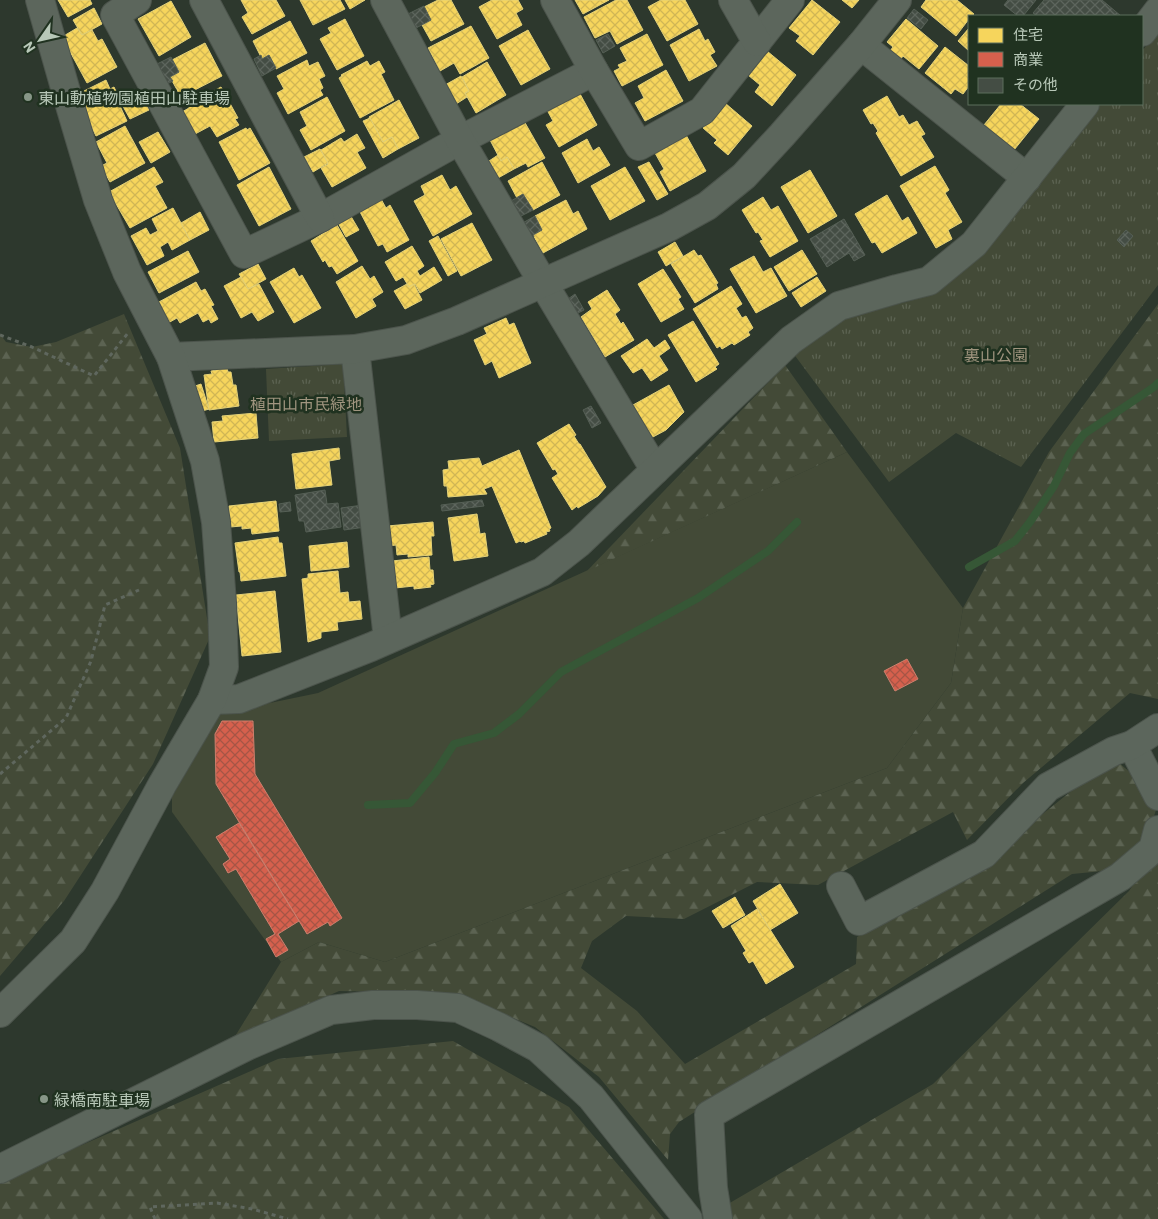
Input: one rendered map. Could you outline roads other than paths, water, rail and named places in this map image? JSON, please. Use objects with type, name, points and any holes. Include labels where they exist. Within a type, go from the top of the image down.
[{"type":"street","points":[[0,1013],[73,941],[105,891],[162,785],[212,700],[224,667],[222,602],[216,522],[205,461],[171,357],[127,272],[98,200],[40,0]]},
{"type":"street","points":[[137,0],[114,15],[244,254],[320,218],[460,140],[594,70]]},
{"type":"street","points":[[204,0],[320,218]]},
{"type":"street","points":[[385,0],[460,140],[655,470]]},
{"type":"street","points":[[555,0],[639,146],[702,111],[790,0]]},
{"type":"street","points":[[733,0],[757,42]]},
{"type":"street","points":[[171,357],[355,349],[406,340],[457,321],[669,227],[707,206],[744,176],[861,45],[897,0]]},
{"type":"street","points":[[1143,31],[1158,11]]},
{"type":"street","points":[[861,45],[1027,178]]},
{"type":"street","points":[[212,700],[239,699],[388,639],[542,572],[579,543],[791,340],[839,306],[929,281],[974,244],[1084,105]]},
{"type":"street","points":[[355,349],[388,639]]},
{"type":"street","points":[[841,886],[858,921],[984,854],[1048,787],[1114,751],[1132,745],[1158,728]]},
{"type":"street","points":[[1132,745],[1158,796]]},
{"type":"street","points":[[718,1219],[713,1188],[709,1115],[1120,877],[1153,849],[1158,830]]},
{"type":"street","points":[[0,1169],[247,1046],[331,1010],[373,1005],[417,1005],[458,1008],[538,1048],[591,1096],[688,1219]]},
{"type":"waterway","points":[[969,567],[1015,541],[1054,486],[1070,453],[1084,434],[1158,383]]},
{"type":"waterway","points":[[368,805],[410,803],[435,773],[454,744],[494,733],[519,714],[561,672],[698,598],[768,551],[797,522]]},
{"type":"place","name":"東山動植物園植田山駐車場","points":[[28,97]]},
{"type":"place","name":"緑橋南駐車場","points":[[44,1099]]},
{"type":"park label","name":"裏山公園","points":[[996,354]]},
{"type":"park label","name":"植田山市民緑地","points":[[306,403]]}]
